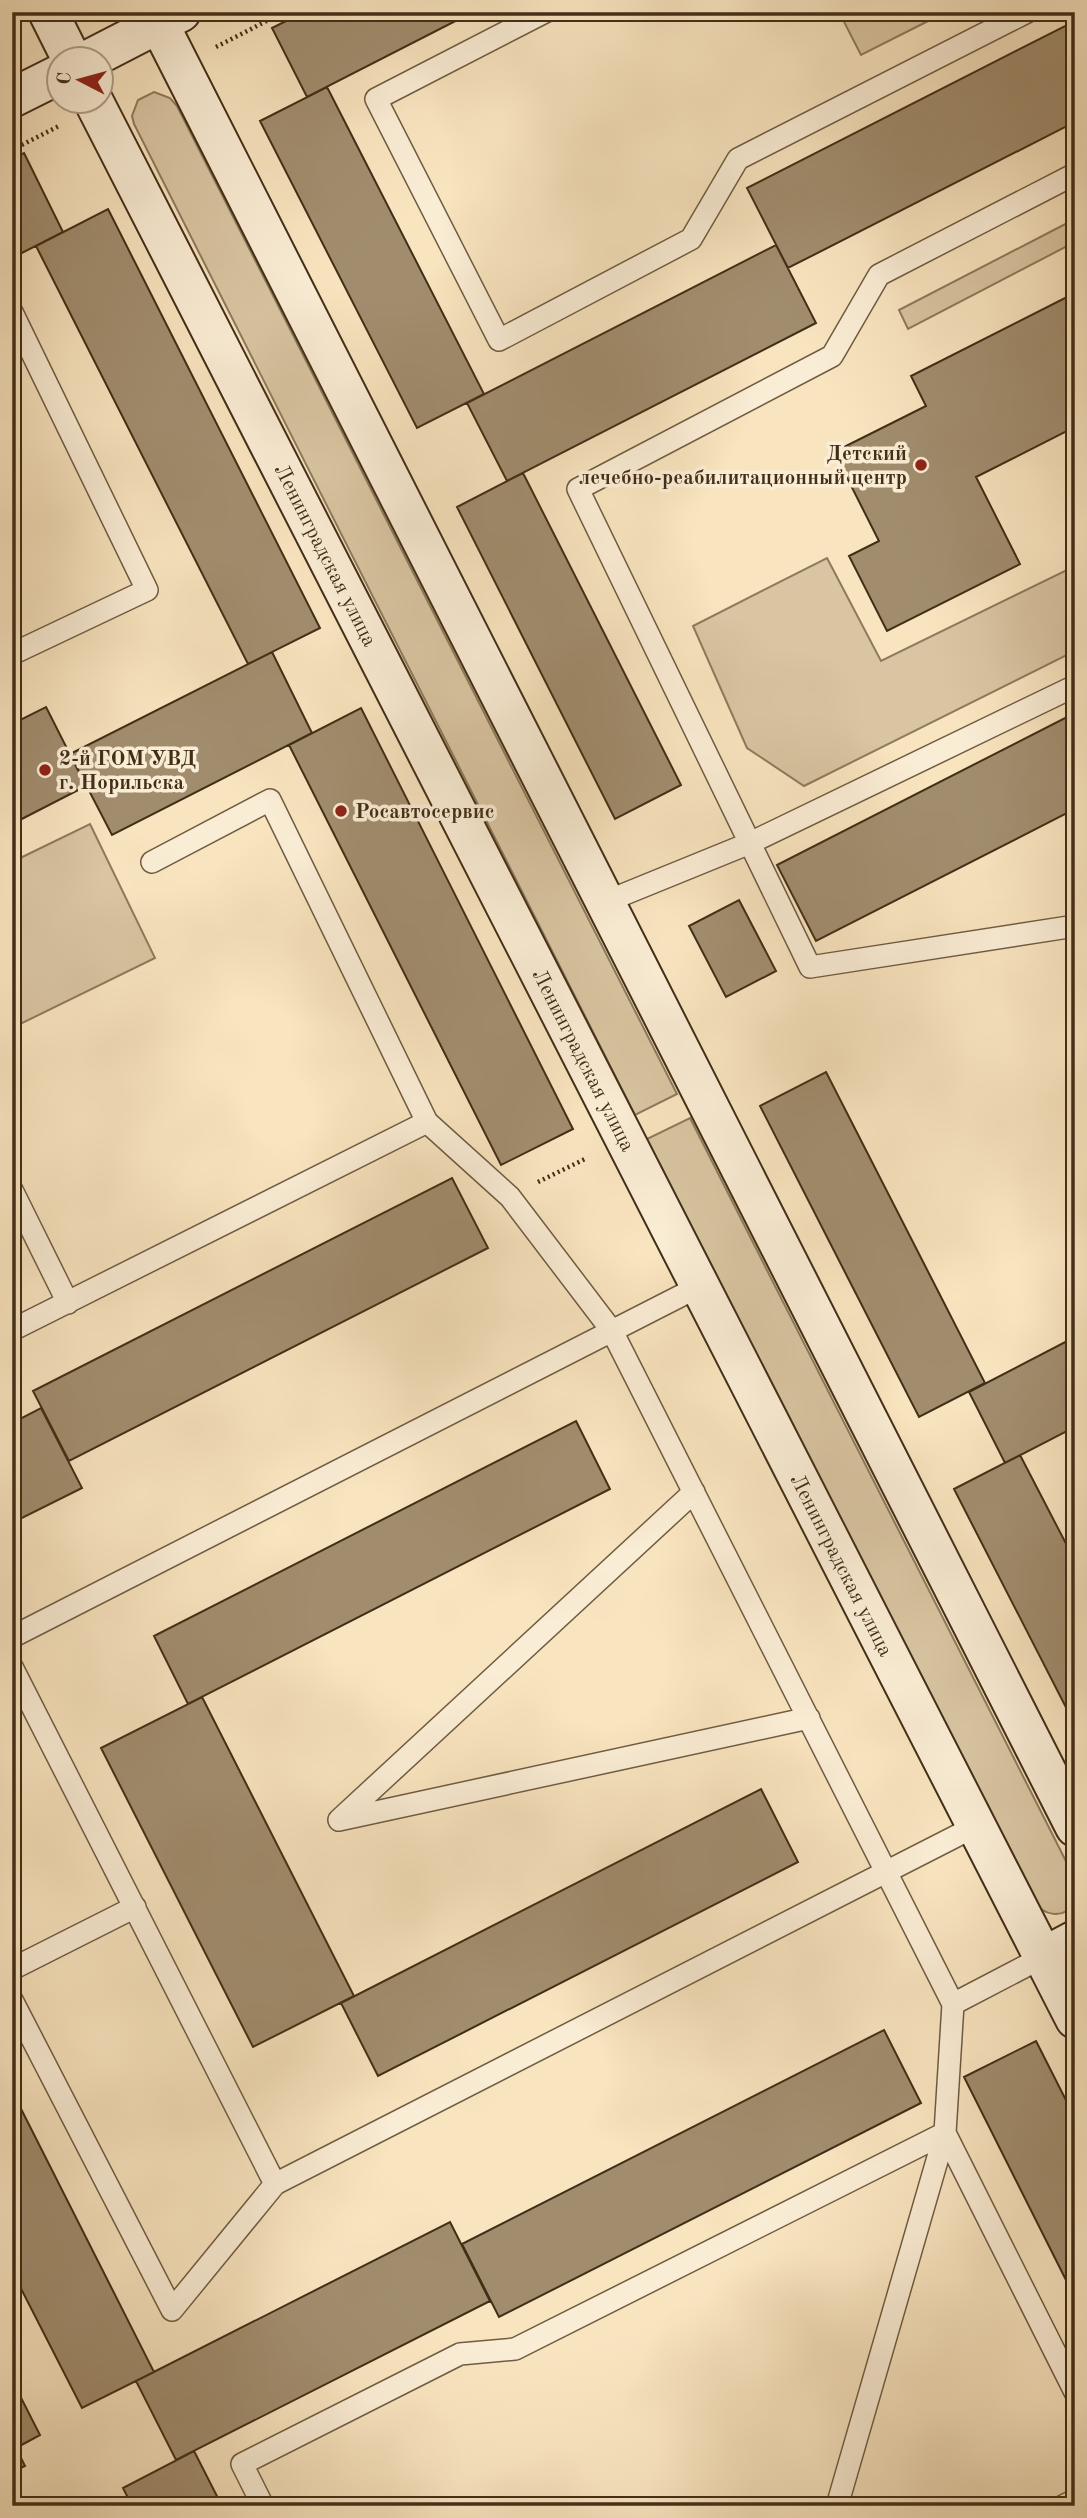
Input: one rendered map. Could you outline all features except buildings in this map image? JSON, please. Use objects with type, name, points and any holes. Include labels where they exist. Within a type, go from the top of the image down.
[{"type":"street","points":[[48,12],[65,46]]},
{"type":"street","points":[[112,46],[164,16],[605,902],[1075,1827]]},
{"type":"street","points":[[12,98],[46,81]]},
{"type":"street","name":"Ленинградская улица","points":[[101,116],[976,1826],[1059,1949],[1075,2019]]},
{"type":"lane","points":[[545,12],[376,99],[499,340],[691,239],[738,159],[1027,12]]},
{"type":"lane","points":[[1075,174],[879,275],[832,356],[578,489],[810,967],[1075,926]]},
{"type":"lane","points":[[12,312],[148,590],[12,654]]},
{"type":"lane","points":[[605,902],[750,843],[1075,686]]},
{"type":"lane","points":[[152,862],[270,800],[427,1122],[510,1197],[612,1331],[953,2004],[946,2133],[837,2506]]},
{"type":"lane","points":[[12,1330],[427,1122]]},
{"type":"lane","points":[[12,1189],[68,1303]]},
{"type":"lane","points":[[12,1637],[699,1286]]},
{"type":"lane","points":[[694,1493],[339,1821],[809,1718]]},
{"type":"lane","points":[[12,1667],[275,2184]]},
{"type":"lane","points":[[12,2000],[172,2310],[275,2184],[976,1826]]},
{"type":"lane","points":[[12,1969],[135,1907]]},
{"type":"lane","points":[[953,2004],[1059,1949]]},
{"type":"lane","points":[[946,2133],[1075,2392]]},
{"type":"lane","points":[[263,2506],[242,2464],[460,2354],[515,2349],[946,2133]]},
{"type":"lane","points":[[1063,2506],[1075,2500]]},
{"type":"path","points":[[205,52],[284,12]]},
{"type":"path","points":[[12,150],[60,126]]},
{"type":"path","points":[[510,1197],[624,1139]]},
{"type":"shaded area","points":[[839,12],[946,12],[861,55]]},
{"type":"shaded area","points":[[154,92],[170,98],[177,106],[677,1094],[635,1115],[134,124],[132,116],[138,100]]},
{"type":"shaded area","points":[[1075,219],[1075,242],[908,329],[899,310]]},
{"type":"shaded area","points":[[827,558],[881,661],[1075,566],[1075,651],[804,786],[747,748],[693,626]]},
{"type":"shaded area","points":[[90,824],[155,958],[12,1028],[12,862]]},
{"type":"shaded area","points":[[690,1118],[1075,1879],[1075,1903],[1065,1912],[1053,1914],[1042,1910],[1033,1900],[647,1139]]},
{"type":"place","name":"Детский лечебно-реабилитационный центр","points":[[921,465]]},
{"type":"place","name":"2-й ГОМ УВД г. Норильска","points":[[45,770]]},
{"type":"place","name":"Росавтосервис","points":[[341,811]]}]
